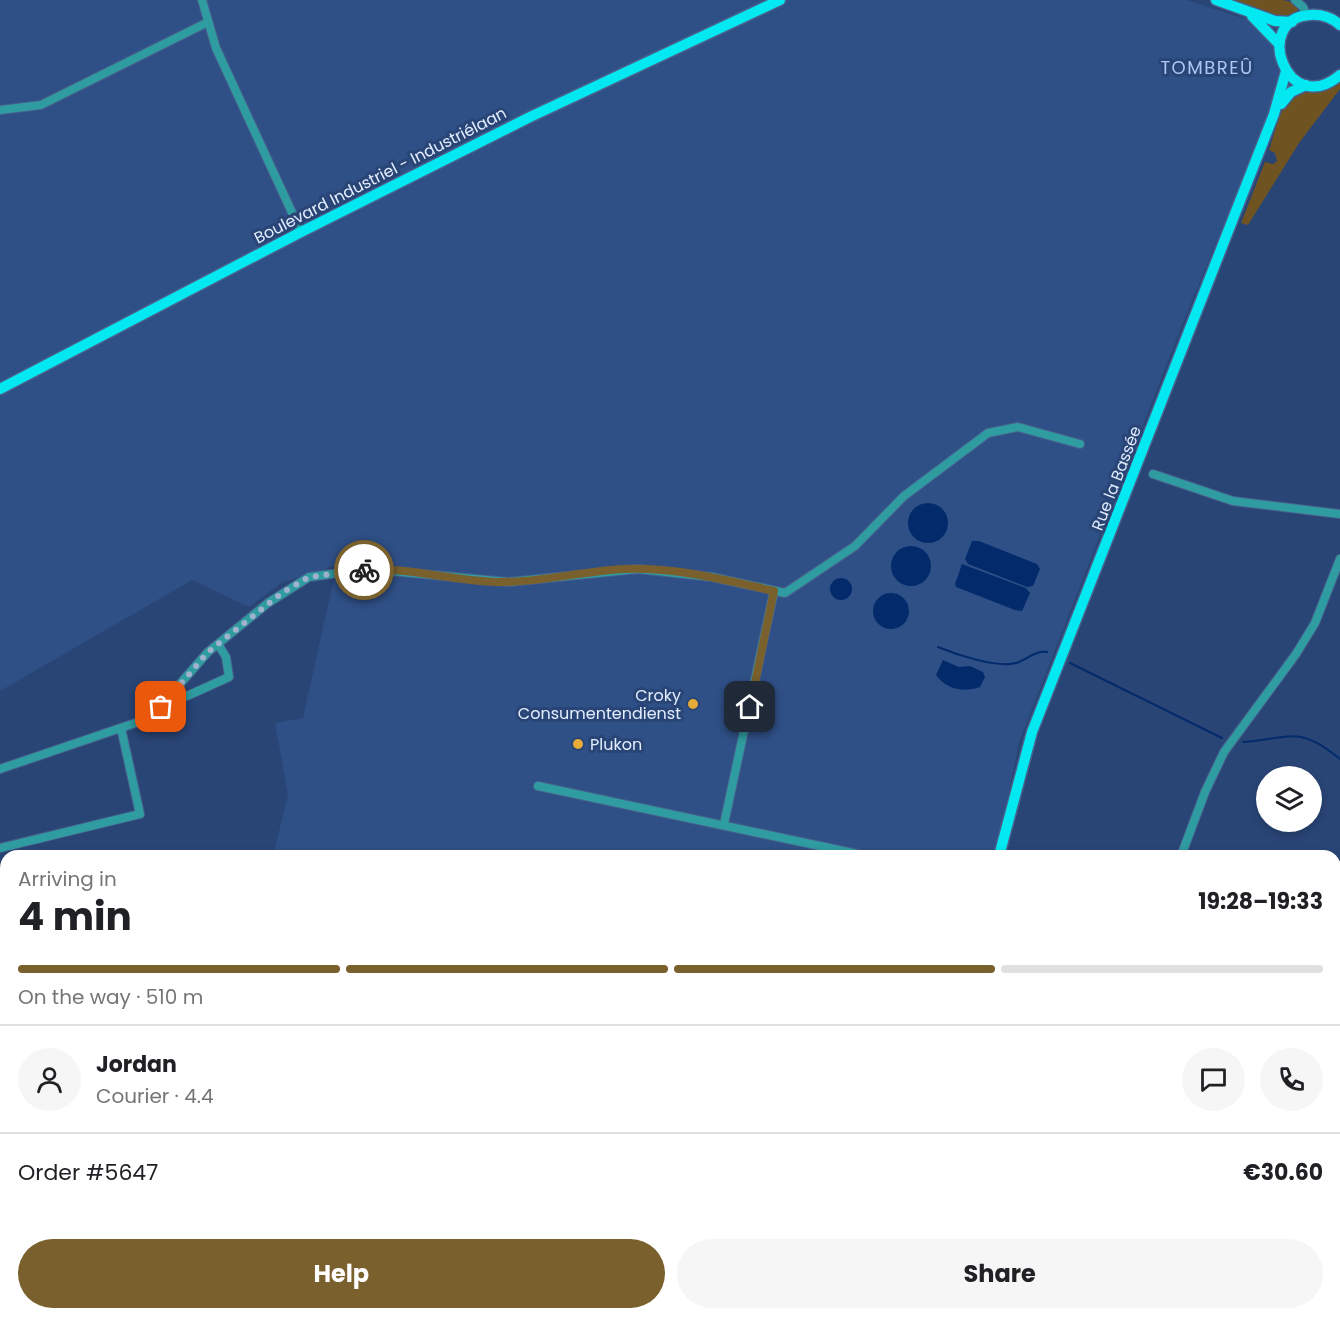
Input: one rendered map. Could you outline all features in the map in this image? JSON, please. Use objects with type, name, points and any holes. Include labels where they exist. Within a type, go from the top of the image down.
[{"type":"main road","name":"Boulevard Industriel - Industriélaan","points":[[0,389],[301,232],[530,117],[780,0]]},
{"type":"main road","points":[[1216,0],[1250,14],[1275,21],[1292,22]]},
{"type":"main road","points":[[1250,14],[1279,44]]},
{"type":"main road","points":[[1338,22],[1319,15],[1306,15],[1292,22],[1282,34],[1279,55],[1286,71],[1306,85],[1324,84],[1340,75]]},
{"type":"main road","name":"Rue la Bassée","points":[[1001,850],[1032,732],[1274,114],[1286,71]]},
{"type":"main road","name":"Rue la Bassée","points":[[1274,114],[1290,92],[1306,85]]},
{"type":"street","points":[[202,0],[208,22],[239,99],[301,232]]},
{"type":"street","points":[[1298,1],[1306,15]]},
{"type":"street","points":[[0,110],[41,105],[208,22]]},
{"type":"street","points":[[0,769],[150,718],[218,644],[296,583],[309,577],[351,570],[407,571],[508,582],[638,569],[703,576],[789,592],[855,546],[904,496],[988,433],[1017,427],[1080,444]]},
{"type":"street","points":[[1153,474],[1233,501],[1340,514]]},
{"type":"street","points":[[1183,850],[1205,792],[1224,752],[1296,654],[1315,623],[1340,559]]},
{"type":"street","points":[[724,824],[774,591]]},
{"type":"street","points":[[171,697],[187,696],[228,679],[230,675],[226,657],[218,644]]},
{"type":"street","points":[[0,848],[140,814],[121,728]]},
{"type":"street","points":[[538,786],[840,850]]},
{"type":"shaded area","points":[[0,0],[1186,0],[1252,21],[1270,36],[1280,78],[1279,92],[1184,320],[1019,742],[997,850],[274,850],[288,795],[275,723],[303,718],[337,565],[281,583],[249,607],[192,580],[0,691]]},
{"type":"shaded area","points":[[1232,0],[1283,0],[1295,3],[1298,9],[1293,15],[1277,17]]},
{"type":"shaded area","points":[[1340,81],[1340,89],[1299,143],[1248,225],[1241,223],[1265,162],[1273,164],[1277,161],[1275,153],[1269,150],[1288,100],[1300,91],[1323,88]]},
{"type":"shaded area","points":[[928,503],[936,504],[942,509],[947,515],[947,531],[942,537],[936,542],[928,543],[920,542],[914,537],[909,531],[908,523],[909,515],[914,509],[920,504]]},
{"type":"shaded area","points":[[972,541],[979,541],[1037,564],[1040,569],[1033,586],[1027,587],[968,564],[965,559]]},
{"type":"shaded area","points":[[911,546],[919,547],[925,552],[930,558],[930,574],[925,580],[919,585],[911,586],[903,585],[897,580],[892,574],[891,566],[892,558],[897,552],[903,547]]},
{"type":"shaded area","points":[[962,564],[1026,588],[1030,593],[1022,611],[956,587]]},
{"type":"shaded area","points":[[837,578],[845,578],[852,585],[852,593],[845,600],[837,600],[830,593],[830,585]]},
{"type":"shaded area","points":[[891,593],[904,598],[909,611],[904,624],[891,629],[878,624],[873,611],[878,598]]},
{"type":"shaded area","points":[[943,660],[959,667],[970,666],[983,672],[985,677],[980,687],[961,690],[945,684],[936,675]]},
{"type":"waterway","points":[[938,647],[966,657],[998,664],[1016,663],[1039,652],[1047,652]]},
{"type":"waterway","points":[[1070,663],[1222,738]]},
{"type":"waterway","points":[[1243,742],[1293,736],[1303,737],[1326,748],[1340,759]]},
{"type":"way so far","points":[[161,707],[208,652],[296,583],[309,577],[364,570]]},
{"type":"place","name":"Croky Consumentendienst","points":[[693,704]]},
{"type":"place","name":"Plukon","points":[[578,744]]},
{"type":"district","name":"TOMBREÛ","points":[[1207,68]]},
{"type":"route","points":[[364,570],[407,571],[508,582],[623,569],[653,569],[712,577],[774,591],[750,707]]}]
